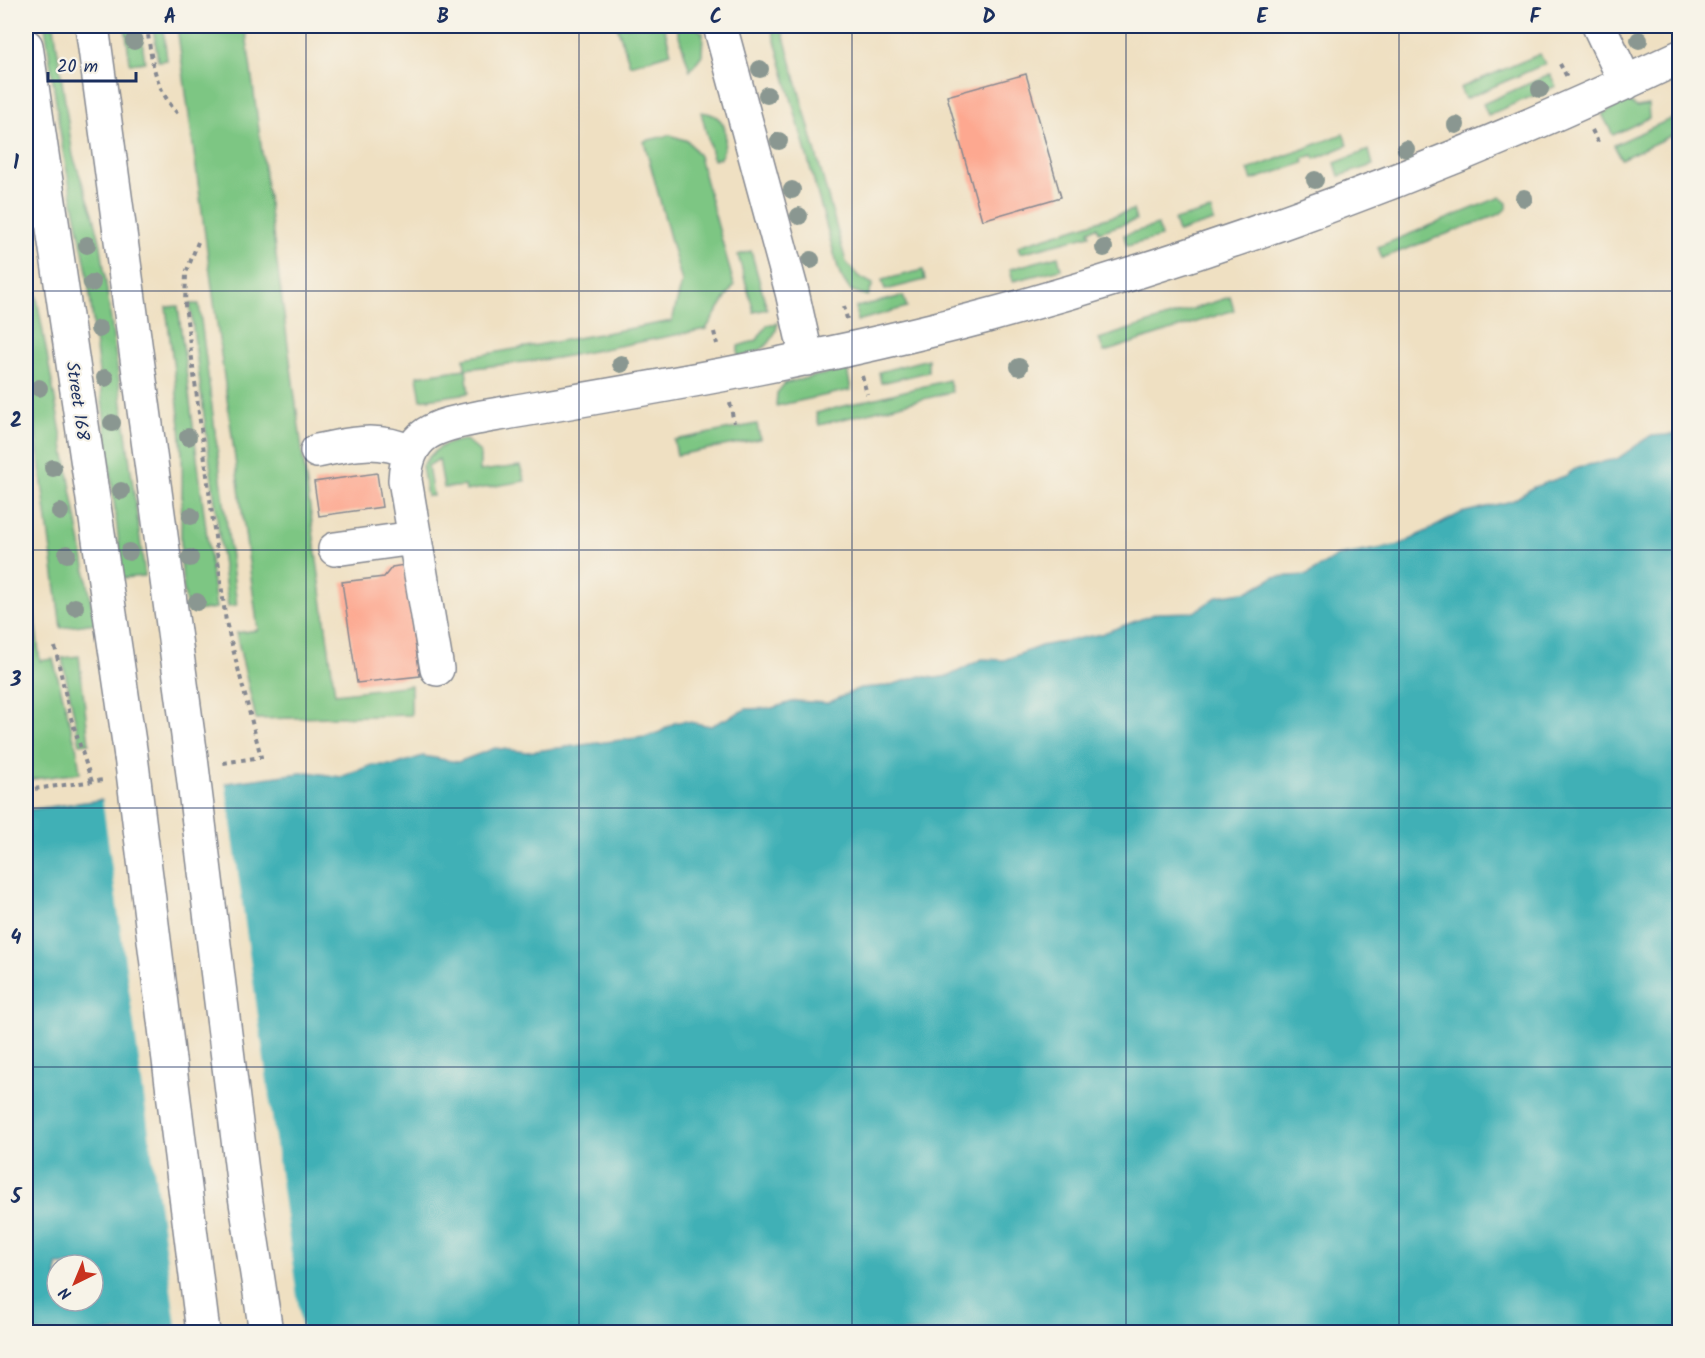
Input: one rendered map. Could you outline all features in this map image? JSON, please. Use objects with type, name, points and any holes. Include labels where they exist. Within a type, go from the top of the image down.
[{"type":"street","points":[[720,26],[792,292],[807,359]]},
{"type":"street","points":[[1599,26],[1626,83]]},
{"type":"street","points":[[91,32],[190,750],[245,1196],[266,1332]]},
{"type":"street","name":"Street 168","points":[[26,46],[131,756],[203,1332]]},
{"type":"street","points":[[437,669],[405,480],[410,452],[428,432],[453,422],[807,359],[982,317],[1145,269],[1242,237],[1413,174],[1626,83],[1680,57]]},
{"type":"street","points":[[316,451],[371,441],[410,452]]},
{"type":"street","points":[[335,549],[414,538]]},
{"type":"path","points":[[147,26],[154,74],[165,97],[180,116]]},
{"type":"path","points":[[198,242],[186,273],[185,305],[226,622]]},
{"type":"path","points":[[728,394],[734,423]]},
{"type":"path","points":[[55,647],[70,715],[92,782]]},
{"type":"green space","points":[[45,26],[54,26],[73,156],[94,216],[101,246],[145,576],[123,578],[87,271],[63,151]]},
{"type":"green space","points":[[125,26],[140,26],[145,62],[130,64]]},
{"type":"green space","points":[[153,26],[163,26],[167,60],[158,61]]},
{"type":"green space","points":[[177,26],[245,26],[335,694],[411,685],[411,715],[256,719],[236,633],[258,630]]},
{"type":"green space","points":[[617,26],[664,26],[671,53],[630,65]]},
{"type":"green space","points":[[676,26],[693,26],[703,33],[702,55],[690,71]]},
{"type":"green space","points":[[771,26],[781,26],[846,262],[858,276],[873,284],[868,296],[850,290],[840,275]]},
{"type":"green space","points":[[1540,54],[1545,64],[1465,99],[1460,88]]},
{"type":"green space","points":[[1550,74],[1556,86],[1488,115],[1483,104]]},
{"type":"green space","points":[[1627,101],[1637,107],[1648,105],[1649,118],[1613,135],[1602,114]]},
{"type":"green space","points":[[701,112],[710,114],[722,122],[725,142],[721,158],[713,159]]},
{"type":"green space","points":[[1679,115],[1679,132],[1621,159],[1614,145]]},
{"type":"green space","points":[[1343,134],[1348,145],[1315,159],[1313,155],[1303,159],[1304,163],[1252,180],[1248,170]]},
{"type":"green space","points":[[670,135],[688,141],[699,156],[734,285],[706,329],[557,358],[466,369],[469,393],[421,400],[417,376],[465,369],[464,358],[672,321],[682,282],[644,141]]},
{"type":"green space","points":[[1369,150],[1373,165],[1339,176],[1335,163]]},
{"type":"green space","points":[[1500,197],[1507,203],[1507,208],[1500,214],[1382,258],[1378,247]]},
{"type":"green space","points":[[1133,210],[1136,220],[1099,232],[1097,227],[1089,230],[1090,235],[1020,253],[1018,246]]},
{"type":"green space","points":[[1211,210],[1214,221],[1178,232],[1174,220]]},
{"type":"green space","points":[[1158,225],[1161,237],[1127,246],[1124,235]]},
{"type":"green space","points":[[26,237],[95,623],[61,628],[26,360]]},
{"type":"green space","points":[[751,251],[767,309],[754,312],[738,255]]},
{"type":"green space","points":[[1058,256],[1061,269],[1013,281],[1010,269]]},
{"type":"green space","points":[[923,270],[925,280],[885,290],[882,280]]},
{"type":"green space","points":[[903,296],[907,307],[857,321],[856,307]]},
{"type":"green space","points":[[1230,297],[1234,310],[1104,352],[1099,339]]},
{"type":"green space","points":[[190,304],[199,304],[237,605],[228,606]]},
{"type":"green space","points":[[178,306],[216,608],[188,612],[181,555],[181,438],[166,307]]},
{"type":"green space","points":[[778,323],[769,343],[759,351],[738,357],[738,346],[757,340],[767,325]]},
{"type":"green space","points":[[928,359],[928,372],[881,383],[879,372]]},
{"type":"green space","points":[[847,369],[851,390],[776,406],[777,393],[785,383]]},
{"type":"green space","points":[[949,380],[952,392],[819,425],[816,413]]},
{"type":"green space","points":[[757,424],[760,439],[677,455],[674,440]]},
{"type":"green space","points":[[466,440],[480,452],[480,471],[520,466],[525,481],[466,491],[465,486],[444,488],[439,459],[428,466],[433,496],[427,496],[422,466],[441,447],[452,442]]},
{"type":"green space","points":[[26,551],[40,661],[53,659],[77,750],[80,773],[26,780]]},
{"type":"green space","points":[[79,656],[89,743],[80,744],[62,658]]},
{"type":"water","points":[[1679,434],[1679,1332],[26,1332],[26,810],[308,772],[341,777],[372,765],[395,765],[423,756],[458,762],[495,748],[527,752],[645,737],[660,732],[674,723],[684,721],[711,726],[746,709],[772,708],[795,701],[828,703],[860,688],[887,686],[921,676],[935,678],[949,676],[982,659],[1004,660],[1041,646],[1101,634],[1157,613],[1194,612],[1218,596],[1249,591],[1274,577],[1307,575],[1337,556],[1400,545],[1461,513],[1512,501],[1534,487],[1565,476],[1578,467],[1617,459],[1650,436]]},
{"type":"pier","points":[[225,780],[302,1332],[177,1332],[102,797]]},
{"type":"building","points":[[1026,74],[1061,197],[982,220],[947,96]]},
{"type":"building","points":[[377,473],[382,507],[319,516],[314,482]]},
{"type":"building","points":[[404,565],[420,676],[357,683],[342,582],[384,577],[392,567]]}]
